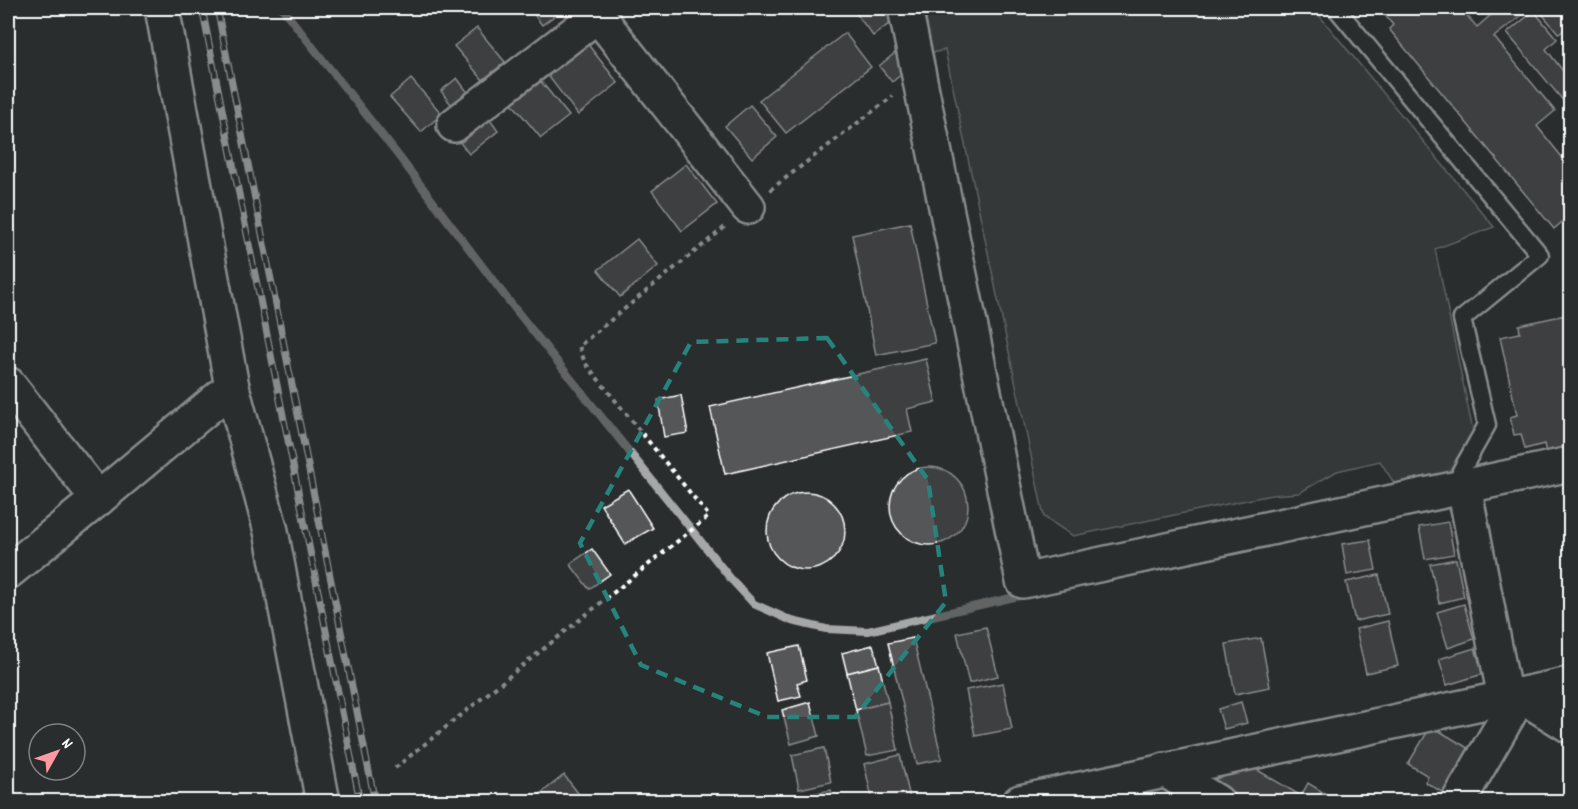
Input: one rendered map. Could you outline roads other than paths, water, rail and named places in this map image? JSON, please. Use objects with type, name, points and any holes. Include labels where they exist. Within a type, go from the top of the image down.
[{"type":"street","points":[[162,8],[232,387],[271,531],[323,801]]},
{"type":"street","points":[[905,8],[1023,581],[1466,496],[1570,464]]},
{"type":"street","points":[[454,125],[595,11],[748,207]]},
{"type":"street","points":[[8,384],[98,500]]},
{"type":"street","points":[[8,572],[232,387]]},
{"type":"street","points":[[1458,801],[1512,696],[1466,496]]},
{"type":"street","points":[[1020,801],[1570,684]]},
{"type":"street","points":[[1512,696],[1570,726]]},
{"type":"street","points":[[1165,770],[1217,801]]},
{"type":"lane","points":[[1336,8],[1540,255],[1462,320],[1487,425],[1461,471],[1466,496]]},
{"type":"waterway","points":[[282,8],[508,300],[731,579],[754,604],[792,621],[826,629],[868,631],[1028,594]]},
{"type":"railway","points":[[202,8],[360,802]]},
{"type":"railway","points":[[217,8],[375,802]]}]
